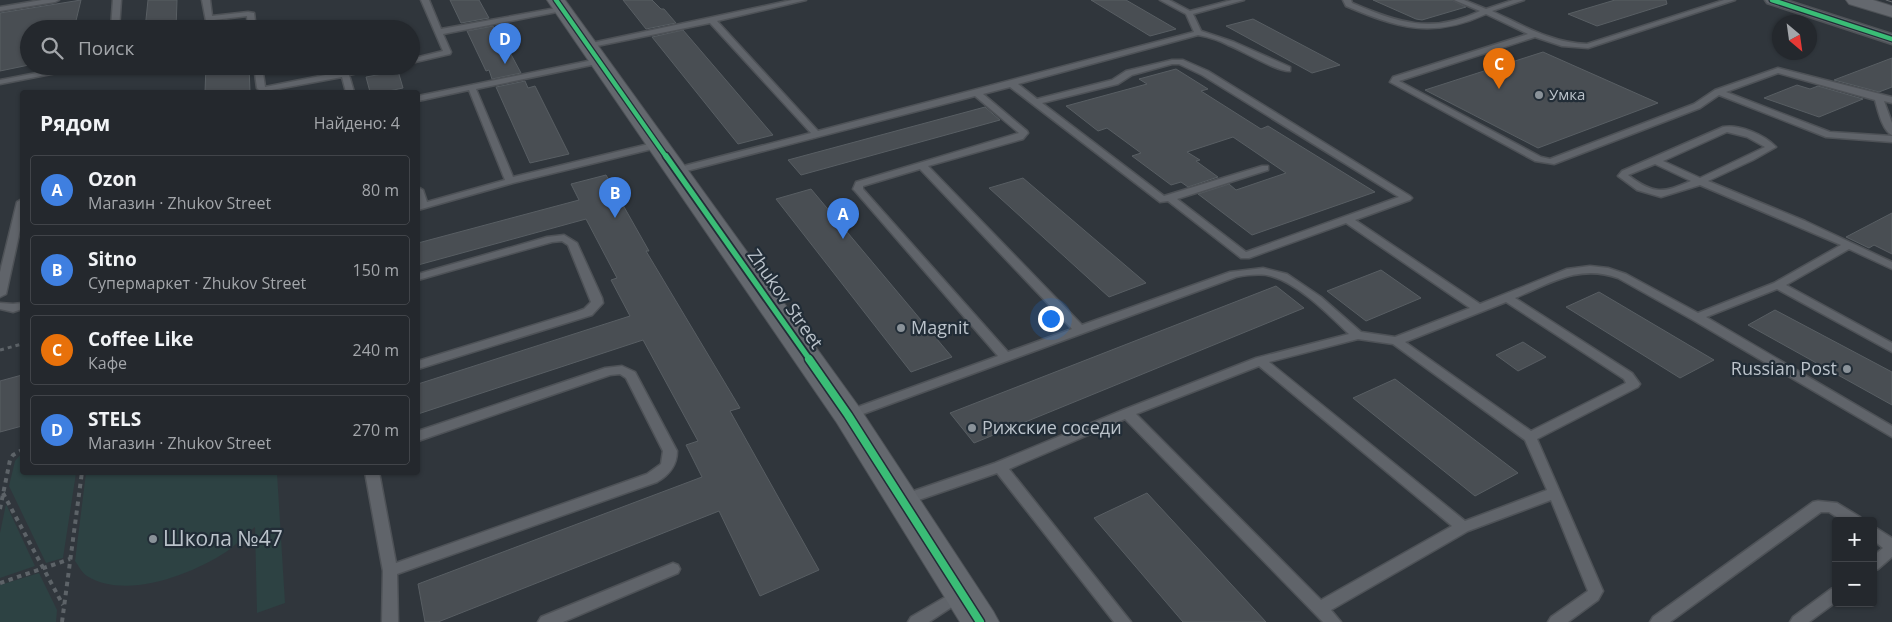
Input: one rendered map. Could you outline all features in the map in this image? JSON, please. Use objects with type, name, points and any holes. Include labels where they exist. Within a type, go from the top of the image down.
[{"type":"street","points":[[1772,0],[1892,39]]},
{"type":"street","points":[[1856,0],[1892,12]]},
{"type":"street","name":"Zhukov Street","points":[[559,4],[592,54],[848,415],[960,594],[980,622]]},
{"type":"lane","points":[[0,9],[55,0]]},
{"type":"lane","points":[[116,20],[117,0]]},
{"type":"lane","points":[[206,0],[208,19],[248,14],[251,15],[251,20]]},
{"type":"lane","points":[[420,59],[447,52],[425,0]]},
{"type":"lane","points":[[420,98],[592,54],[712,20],[802,0]]},
{"type":"lane","points":[[1164,0],[1189,13],[1198,33]]},
{"type":"lane","points":[[1189,13],[1240,0]]},
{"type":"lane","points":[[1347,0],[1349,4],[1377,16],[1421,27],[1438,28],[1472,19],[1486,11],[1520,0]]},
{"type":"lane","points":[[1458,0],[1560,44],[1578,47],[1588,46],[1731,0]]},
{"type":"lane","points":[[439,32],[559,4]]},
{"type":"lane","points":[[712,20],[816,134]]},
{"type":"lane","points":[[675,171],[977,94],[1198,33],[1220,37],[1262,59],[1287,69]]},
{"type":"lane","points":[[1537,34],[1396,79],[1394,82],[1538,159],[1551,162],[1697,106],[1718,92],[1778,70],[1892,100]]},
{"type":"lane","points":[[1036,102],[1114,82],[1129,73],[1172,62],[1180,62],[1205,72],[1407,198],[1245,256],[1170,198]]},
{"type":"lane","points":[[0,82],[38,75]]},
{"type":"lane","points":[[260,75],[264,90],[340,75]]},
{"type":"lane","points":[[345,75],[349,90]]},
{"type":"lane","points":[[1012,84],[1162,200],[1265,168]]},
{"type":"lane","points":[[471,86],[510,181]]},
{"type":"lane","points":[[1718,92],[1829,135],[1892,139]]},
{"type":"lane","points":[[977,94],[1023,132],[1024,135],[861,183],[857,188],[1007,358]]},
{"type":"lane","points":[[1879,98],[1883,114],[1892,132]]},
{"type":"lane","points":[[1728,129],[1739,131],[1771,146],[1697,182],[1666,194],[1659,194],[1623,176],[1625,173],[1656,161],[1728,129]]},
{"type":"lane","points":[[420,206],[510,181],[656,145]]},
{"type":"lane","points":[[1656,161],[1697,182],[1820,231],[1892,266]]},
{"type":"lane","points":[[922,165],[1079,329]]},
{"type":"lane","points":[[0,294],[20,210]]},
{"type":"lane","points":[[1348,220],[1479,309]]},
{"type":"lane","points":[[420,276],[551,239],[564,238],[572,243],[597,303],[588,312],[580,315],[420,363]]},
{"type":"lane","points":[[1697,317],[1778,285],[1849,245]]},
{"type":"lane","points":[[1396,341],[1572,271],[1590,269],[1608,271],[1622,276],[1697,317],[1892,432]]},
{"type":"lane","points":[[848,415],[1007,358],[1079,329],[1234,274],[1272,273],[1284,277],[1330,311],[1358,335]]},
{"type":"lane","points":[[1778,285],[1892,348]]},
{"type":"lane","points":[[1508,298],[1628,376],[1634,382],[1632,386],[1530,437]]},
{"type":"lane","points":[[0,306],[13,308],[20,306]]},
{"type":"lane","points":[[902,500],[1000,467],[1128,413],[1260,361],[1358,335],[1396,341],[1530,437],[1596,591],[1593,596],[1556,622]]},
{"type":"lane","points":[[1260,361],[1462,527]]},
{"type":"lane","points":[[390,571],[652,478],[668,466],[671,458],[670,451],[631,375],[622,370],[609,371],[420,435]]},
{"type":"lane","points":[[1128,413],[1333,622]]},
{"type":"lane","points":[[1000,467],[1123,622]]},
{"type":"lane","points":[[373,475],[390,571],[386,621]]},
{"type":"lane","points":[[1320,608],[1462,527],[1555,493]]},
{"type":"lane","points":[[1658,622],[1818,506],[1832,507],[1848,517]]},
{"type":"lane","points":[[1877,535],[1887,542],[1891,549],[1877,561]]},
{"type":"lane","points":[[546,622],[673,570]]},
{"type":"lane","points":[[916,622],[960,594]]},
{"type":"lane","points":[[1798,622],[1832,596]]},
{"type":"path","points":[[0,350],[20,345]]},
{"type":"path","points":[[0,510],[10,460],[13,455],[20,451]]},
{"type":"path","points":[[62,622],[82,475]]},
{"type":"path","points":[[3,493],[64,606]]},
{"type":"path","points":[[0,582],[70,559]]},
{"type":"green space","points":[[20,455],[20,475],[76,475],[63,558],[46,563],[9,486],[15,461]]},
{"type":"green space","points":[[86,475],[277,475],[285,603],[257,613],[255,527],[230,549],[211,561],[195,569],[158,582],[120,586],[103,583],[87,576],[75,561]]},
{"type":"green space","points":[[6,504],[35,566],[0,578],[0,533]]},
{"type":"green space","points":[[39,573],[57,610],[56,622],[0,622],[0,585]]},
{"type":"building","points":[[81,0],[76,20],[20,20],[20,67],[0,71],[0,13]]},
{"type":"building","points":[[148,0],[177,0],[176,20],[146,20]]},
{"type":"building","points":[[450,0],[479,0],[489,18],[461,23]]},
{"type":"building","points":[[623,0],[652,0],[661,9],[664,9],[676,23],[646,29]]},
{"type":"building","points":[[1091,0],[1126,0],[1176,29],[1150,36]]},
{"type":"building","points":[[1373,0],[1452,0],[1466,7],[1422,20]]},
{"type":"building","points":[[1615,0],[1666,0],[1667,4],[1597,26],[1568,14]]},
{"type":"building","points":[[1253,19],[1340,65],[1312,73],[1226,26]]},
{"type":"building","points":[[493,26],[495,30],[498,30],[521,73],[492,79],[489,70],[486,71],[467,31]]},
{"type":"building","points":[[683,30],[773,135],[738,144],[652,37]]},
{"type":"building","name":"Умка","points":[[1543,52],[1658,103],[1538,148],[1425,90]]},
{"type":"building","points":[[1892,58],[1892,87],[1879,92],[1834,80]]},
{"type":"building","points":[[1176,69],[1208,89],[1201,91],[1261,129],[1268,126],[1375,192],[1252,235],[1198,194],[1229,184],[1236,190],[1286,173],[1233,137],[1187,152],[1200,160],[1196,161],[1218,177],[1188,187],[1181,182],[1171,185],[1132,156],[1141,153],[1107,128],[1098,131],[1066,106],[1147,84],[1139,79]]},
{"type":"building","points":[[206,75],[249,75],[250,90],[205,90]]},
{"type":"building","points":[[399,75],[403,88],[369,90],[366,77]]},
{"type":"building","points":[[525,81],[528,88],[535,86],[569,154],[530,163],[496,87]]},
{"type":"building","points":[[1797,85],[1810,89],[1818,86],[1863,99],[1819,117],[1764,98]]},
{"type":"building","points":[[985,107],[1000,120],[801,175],[788,160]]},
{"type":"building","points":[[606,175],[649,251],[646,251],[740,408],[730,411],[819,570],[760,596],[719,511],[438,622],[425,622],[418,584],[702,477],[686,445],[698,441],[643,340],[420,413],[420,383],[630,316],[611,280],[617,278],[586,219],[420,264],[420,242],[579,200],[571,184]]},
{"type":"building","points":[[1023,178],[1146,283],[1109,297],[989,188]]},
{"type":"building","points":[[811,189],[952,357],[911,372],[776,199]]},
{"type":"building","points":[[1892,213],[1892,254],[1874,245],[1869,248],[1846,237]]},
{"type":"building","points":[[1381,270],[1421,298],[1366,321],[1327,291]]},
{"type":"building","points":[[1276,286],[1304,308],[974,443],[950,413]]},
{"type":"building","points":[[1599,292],[1714,360],[1680,378],[1566,307]]},
{"type":"building","points":[[1775,310],[1892,372],[1892,405],[1748,325]]},
{"type":"building","points":[[1523,342],[1546,357],[1518,371],[1496,355]]},
{"type":"building","points":[[20,376],[20,427],[0,432],[0,381]]},
{"type":"building","points":[[1395,379],[1518,473],[1475,496],[1353,398]]},
{"type":"building","points":[[1147,493],[1266,622],[1183,622],[1094,518]]},
{"type":"tram line","points":[[1886,0],[1892,2]]},
{"type":"cycle path","points":[[556,0],[848,415],[980,622]]},
{"type":"cycle path","points":[[1772,0],[1892,39]]},
{"type":"place","name":"STELS","points":[[505,64]]},
{"type":"place","name":"Coffee Like","points":[[1499,89]]},
{"type":"place","name":"Умка","points":[[1539,95]]},
{"type":"place","name":"Sitno","points":[[615,218]]},
{"type":"place","name":"Ozon","points":[[843,239]]},
{"type":"place","name":"Magnit","points":[[901,328]]},
{"type":"place","name":"Russian Post","points":[[1847,369]]},
{"type":"place","name":"Рижские соседи","points":[[972,428]]},
{"type":"place","name":"Школа №47","points":[[153,539]]}]
